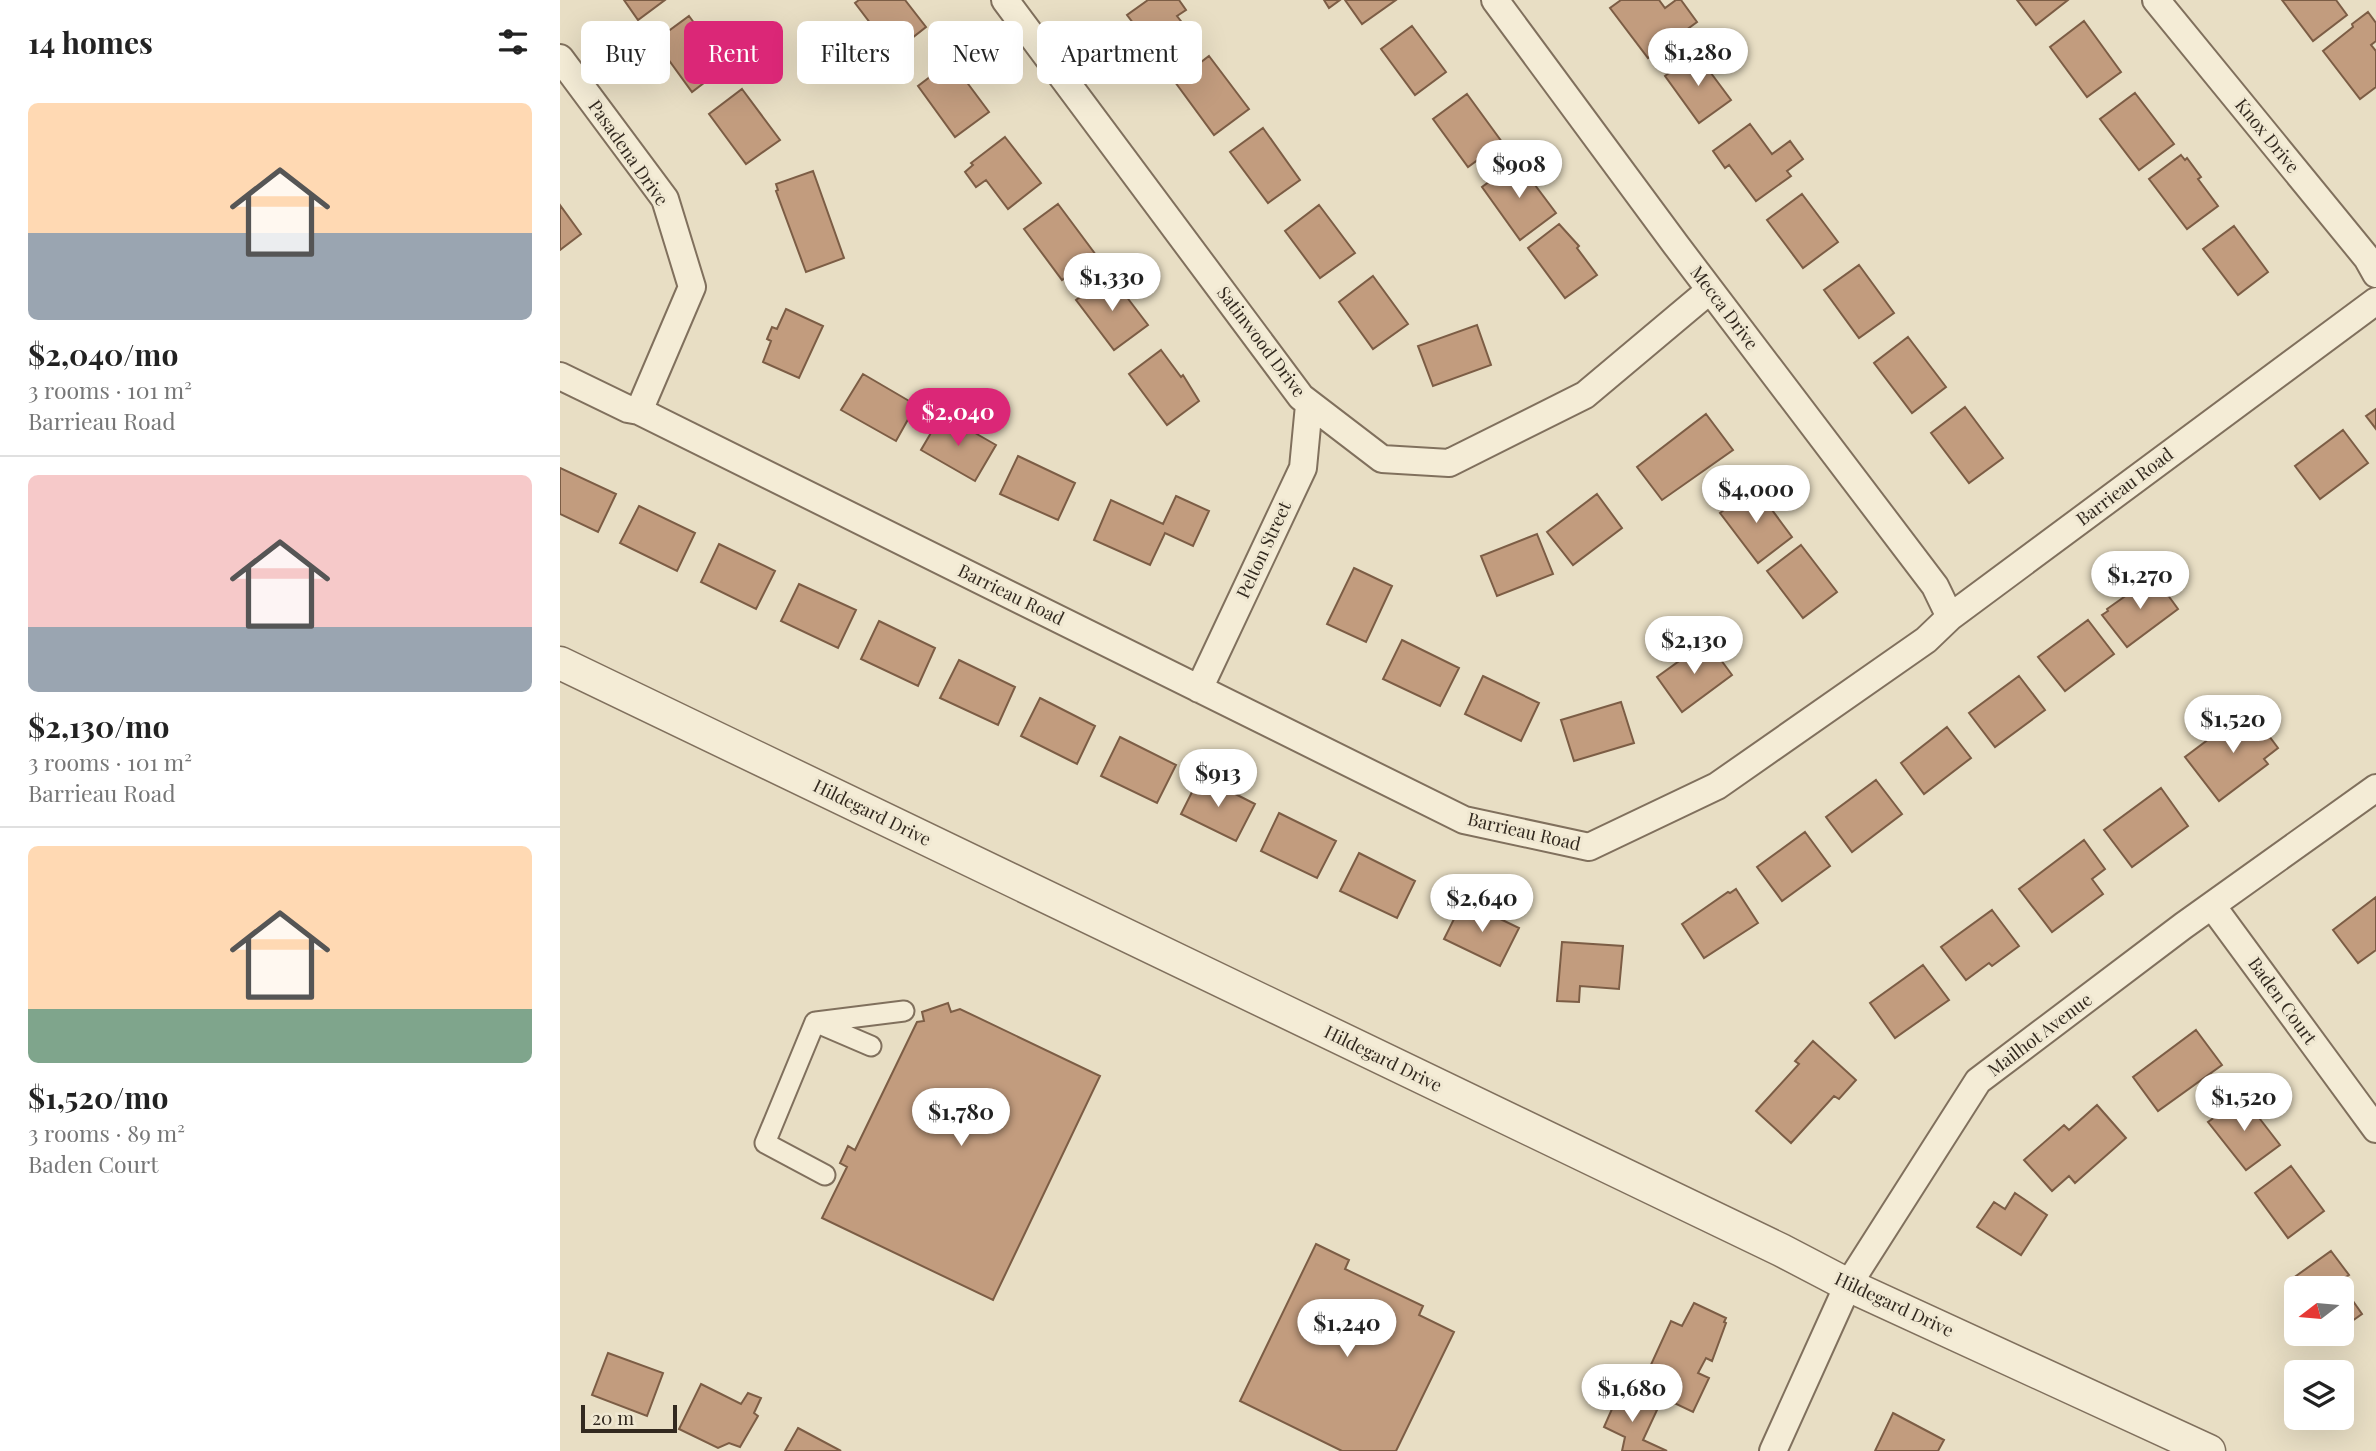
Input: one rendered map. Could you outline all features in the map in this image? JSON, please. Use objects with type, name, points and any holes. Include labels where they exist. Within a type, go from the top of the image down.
[{"type":"street","name":"Satinwood Drive","points":[[1005,0],[1309,405],[1381,459],[1449,463],[1586,395],[1710,290]]},
{"type":"street","name":"Mecca Drive","points":[[1495,0],[1710,290],[1935,586],[1950,617]]},
{"type":"street","name":"Knox Drive","points":[[2156,0],[2367,258],[2376,274]]},
{"type":"street","name":"Pasadena Drive","points":[[560,58],[665,199],[692,287],[639,411]]},
{"type":"street","name":"Barrieau Road","points":[[560,376],[628,409],[639,411],[1464,820],[1589,847],[1717,786],[1926,640],[1950,617],[2376,301]]},
{"type":"street","name":"Pelton Street","points":[[1199,689],[1303,468],[1309,405]]},
{"type":"street","name":"Hildegard Drive","points":[[560,663],[1781,1250],[1848,1285],[2209,1451]]},
{"type":"street","name":"Mailhot Avenue","points":[[1773,1451],[1848,1285],[1978,1081],[2183,926],[2376,788]]},
{"type":"street","name":"Baden Court","points":[[2213,906],[2376,1129]]},
{"type":"street","points":[[815,1022],[904,1011]]},
{"type":"street","points":[[815,1022],[871,1046]]},
{"type":"street","points":[[815,1022],[765,1143],[825,1175]]},
{"type":"building","points":[[624,0],[665,0],[638,20]]},
{"type":"building","points":[[859,0],[905,0],[926,27],[914,36],[914,21],[869,21],[855,3]]},
{"type":"building","points":[[1148,0],[1179,0],[1186,10],[1177,16],[1181,21],[1132,21],[1127,15]]},
{"type":"building","points":[[1324,0],[1340,0],[1329,8]]},
{"type":"building","points":[[1345,0],[1396,0],[1362,24]]},
{"type":"building","points":[[1621,0],[1659,0],[1665,8],[1676,0],[1681,0],[1697,22],[1648,58],[1610,8]]},
{"type":"building","points":[[2017,0],[2068,0],[2036,25]]},
{"type":"building","points":[[2282,0],[2336,0],[2347,15],[2313,41]]},
{"type":"building","points":[[2368,12],[2376,23],[2376,41],[2371,45],[2376,51],[2376,87],[2360,99],[2323,51]]},
{"type":"building","points":[[689,16],[693,21],[684,21],[684,81],[670,62],[670,30]]},
{"type":"building","points":[[2084,21],[2121,72],[2087,97],[2050,47]]},
{"type":"building","points":[[1412,26],[1446,72],[1415,95],[1381,49]]},
{"type":"building","points":[[1696,53],[1731,100],[1699,123],[1665,76]]},
{"type":"building","points":[[1209,56],[1249,109],[1214,135],[1176,84],[1202,84],[1202,61]]},
{"type":"building","points":[[928,78],[928,84],[968,84],[989,112],[955,137],[918,86]]},
{"type":"building","points":[[686,84],[702,84],[692,92]]},
{"type":"building","points":[[742,89],[780,140],[746,164],[709,114]]},
{"type":"building","points":[[2135,93],[2174,144],[2139,170],[2100,119]]},
{"type":"building","points":[[1467,94],[1502,142],[1468,167],[1433,119]]},
{"type":"building","points":[[1750,124],[1772,154],[1790,141],[1803,159],[1787,171],[1791,176],[1756,201],[1729,165],[1725,168],[1713,151]]},
{"type":"building","points":[[1263,128],[1300,180],[1268,203],[1230,152]]},
{"type":"building","points":[[1005,137],[1041,183],[1008,209],[986,180],[976,187],[965,172],[973,165],[971,163]]},
{"type":"building","points":[[2181,155],[2185,160],[2187,158],[2201,177],[2198,179],[2218,206],[2187,229],[2149,179]]},
{"type":"building","points":[[1517,161],[1556,213],[1520,240],[1482,187]]},
{"type":"building","points":[[813,171],[844,258],[806,272],[776,191],[776,184]]},
{"type":"building","points":[[1802,194],[1838,242],[1803,268],[1767,220]]},
{"type":"building","points":[[1058,204],[1096,255],[1062,280],[1024,229]]},
{"type":"building","points":[[560,205],[581,234],[560,250]]},
{"type":"building","points":[[1319,205],[1355,253],[1320,278],[1285,231]]},
{"type":"building","points":[[1559,224],[1579,246],[1577,248],[1597,275],[1565,298],[1528,248]]},
{"type":"building","points":[[2234,226],[2268,272],[2238,295],[2203,249]]},
{"type":"building","points":[[1859,265],[1894,313],[1859,338],[1824,290]]},
{"type":"building","points":[[1110,275],[1148,325],[1114,350],[1076,300]]},
{"type":"building","points":[[1373,276],[1408,324],[1373,349],[1339,302]]},
{"type":"building","points":[[786,309],[823,326],[799,378],[763,362],[771,341],[767,339],[772,327],[777,329]]},
{"type":"building","points":[[1477,325],[1491,365],[1433,386],[1418,346]]},
{"type":"building","points":[[1908,337],[1946,387],[1912,413],[1874,363]]},
{"type":"building","points":[[1161,350],[1181,377],[1183,375],[1199,401],[1167,425],[1129,374]]},
{"type":"building","points":[[863,374],[916,405],[896,441],[841,410]]},
{"type":"building","points":[[1965,407],[2003,458],[1969,483],[1931,433]]},
{"type":"building","points":[[2376,409],[2376,429],[2366,416]]},
{"type":"building","points":[[942,414],[996,445],[975,481],[921,450]]},
{"type":"building","points":[[1706,414],[1733,450],[1662,500],[1637,467]]},
{"type":"building","points":[[2343,430],[2368,463],[2320,499],[2295,466]]},
{"type":"building","points":[[1018,456],[1075,483],[1058,520],[1000,494]]},
{"type":"building","points":[[560,468],[616,494],[598,532],[560,514]]},
{"type":"building","points":[[1755,487],[1792,537],[1758,563],[1720,513]]},
{"type":"building","points":[[1597,494],[1622,528],[1573,565],[1547,532]]},
{"type":"building","points":[[1176,496],[1209,511],[1193,546],[1165,533],[1150,565],[1094,540],[1111,500],[1163,524]]},
{"type":"building","points":[[639,506],[695,533],[677,571],[620,543]]},
{"type":"building","points":[[1537,534],[1553,574],[1497,596],[1481,556]]},
{"type":"building","points":[[719,544],[775,571],[756,609],[701,582]]},
{"type":"building","points":[[1801,545],[1837,592],[1803,618],[1767,571]]},
{"type":"building","points":[[1354,568],[1392,586],[1366,642],[1327,624]]},
{"type":"building","points":[[2154,576],[2178,609],[2127,647],[2102,615]]},
{"type":"building","points":[[799,584],[856,610],[838,648],[781,621]]},
{"type":"building","points":[[2088,620],[2114,654],[2065,691],[2038,657]]},
{"type":"building","points":[[879,621],[935,648],[918,686],[861,659]]},
{"type":"building","points":[[1402,640],[1459,668],[1440,706],[1383,679]]},
{"type":"building","points":[[1707,641],[1732,675],[1682,712],[1657,677]]},
{"type":"building","points":[[959,660],[1015,687],[998,725],[940,698]]},
{"type":"building","points":[[1483,676],[1539,703],[1521,741],[1465,714]]},
{"type":"building","points":[[2019,676],[2045,710],[1995,747],[1969,713]]},
{"type":"building","points":[[1040,698],[1095,726],[1077,764],[1021,736]]},
{"type":"building","points":[[1621,702],[1634,743],[1574,761],[1561,720]]},
{"type":"building","points":[[2249,709],[2278,748],[2264,759],[2268,764],[2219,801],[2185,757]]},
{"type":"building","points":[[1947,727],[1971,758],[1924,794],[1901,763]]},
{"type":"building","points":[[1120,737],[1176,765],[1157,803],[1101,776]]},
{"type":"building","points":[[1200,776],[1255,804],[1236,841],[1181,814]]},
{"type":"building","points":[[1876,780],[1902,814],[1852,852],[1826,817]]},
{"type":"building","points":[[2161,788],[2188,826],[2132,867],[2104,830]]},
{"type":"building","points":[[1279,813],[1336,841],[1317,878],[1261,851]]},
{"type":"building","points":[[1805,832],[1830,866],[1782,901],[1757,867]]},
{"type":"building","points":[[2084,840],[2105,869],[2092,879],[2103,894],[2052,932],[2019,889]]},
{"type":"building","points":[[1359,853],[1415,881],[1397,918],[1340,891]]},
{"type":"building","points":[[1736,889],[1758,923],[1704,958],[1682,924]]},
{"type":"building","points":[[2376,897],[2376,950],[2358,963],[2333,930]]},
{"type":"building","points":[[1463,901],[1519,928],[1500,966],[1444,939]]},
{"type":"building","points":[[1992,910],[2019,946],[1992,966],[1989,963],[1966,980],[1941,947]]},
{"type":"building","points":[[1562,942],[1623,946],[1619,989],[1580,986],[1579,1002],[1557,1001]]},
{"type":"building","points":[[1923,965],[1949,1000],[1895,1038],[1870,1003]]},
{"type":"building","points":[[948,1003],[951,1012],[960,1009],[1100,1076],[993,1300],[822,1218],[847,1167],[840,1163],[848,1146],[855,1150],[917,1022],[924,1021],[922,1012]]},
{"type":"building","points":[[2196,1030],[2222,1065],[2158,1111],[2133,1077]]},
{"type":"building","points":[[1813,1041],[1856,1080],[1839,1099],[1834,1096],[1791,1143],[1756,1111],[1799,1064],[1795,1061]]},
{"type":"building","points":[[2243,1097],[2280,1145],[2246,1170],[2208,1122]]},
{"type":"building","points":[[2097,1105],[2126,1138],[2075,1183],[2069,1176],[2052,1191],[2024,1160],[2064,1125],[2069,1130]]},
{"type":"building","points":[[2291,1166],[2324,1211],[2288,1238],[2255,1193]]},
{"type":"building","points":[[2015,1193],[2047,1215],[2021,1255],[1977,1227],[1994,1202],[2005,1209]]},
{"type":"building","points":[[1316,1244],[1349,1260],[1345,1269],[1423,1306],[1419,1315],[1454,1332],[1396,1451],[1342,1451],[1240,1401]]},
{"type":"building","points":[[2331,1251],[2349,1275],[2347,1276],[2296,1276]]},
{"type":"building","points":[[1694,1303],[1726,1318],[1726,1323],[1712,1361],[1706,1358],[1698,1373],[1709,1378],[1693,1412],[1651,1392],[1660,1374],[1649,1369],[1671,1321],[1682,1326]]},
{"type":"building","points":[[2354,1303],[2362,1314],[2354,1320]]},
{"type":"building","points":[[608,1353],[663,1373],[647,1416],[592,1395]]},
{"type":"building","points":[[701,1384],[741,1404],[748,1393],[761,1398],[754,1413],[758,1416],[740,1447],[729,1443],[718,1448],[679,1429]]},
{"type":"building","points":[[1619,1393],[1657,1410],[1643,1440],[1667,1451],[1622,1451],[1625,1437],[1604,1427]]},
{"type":"building","points":[[1893,1413],[1944,1440],[1938,1451],[1875,1451]]},
{"type":"building","points":[[798,1428],[841,1451],[785,1451]]}]
